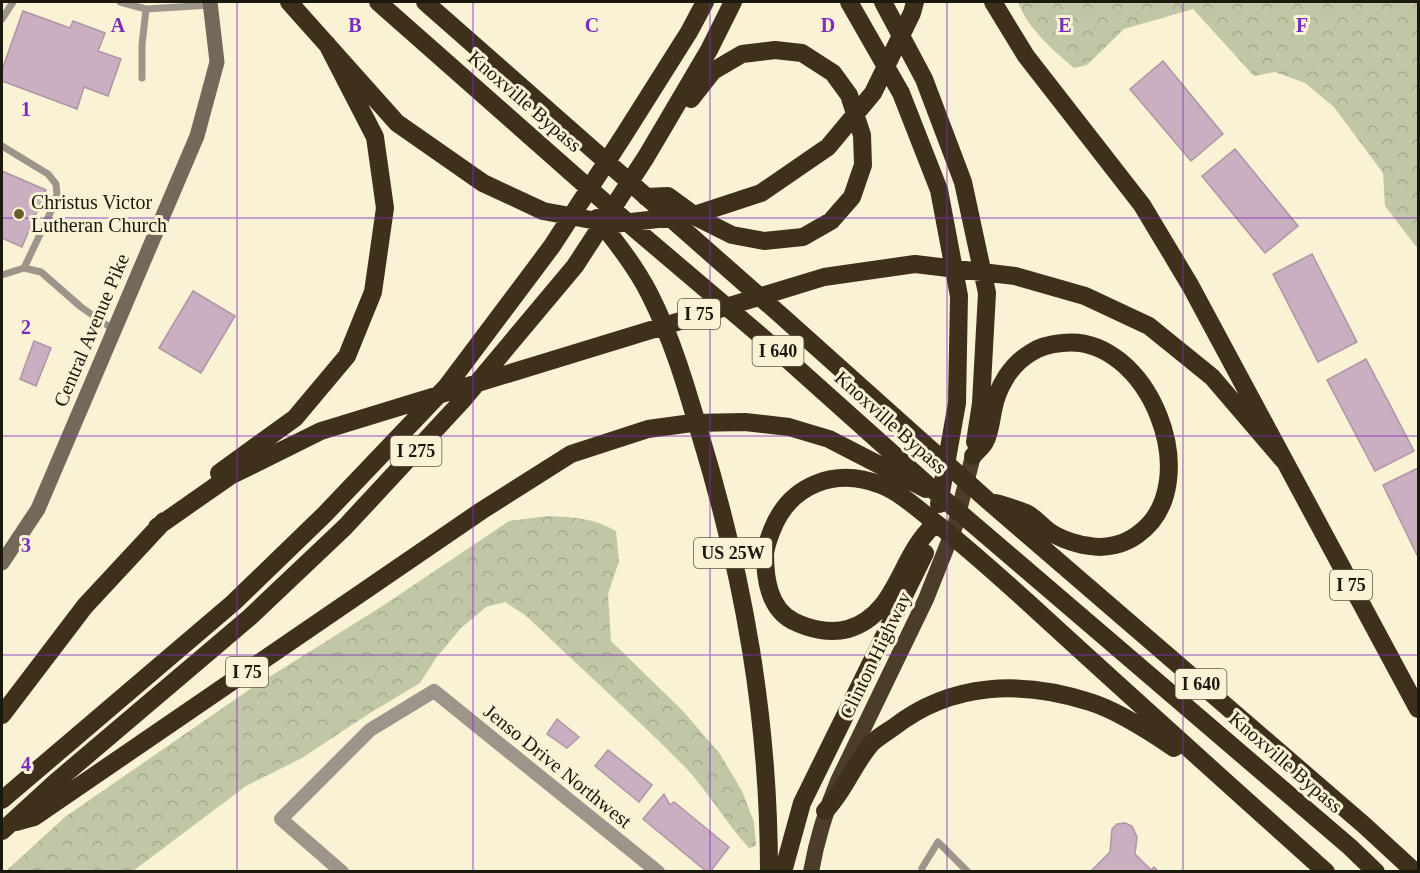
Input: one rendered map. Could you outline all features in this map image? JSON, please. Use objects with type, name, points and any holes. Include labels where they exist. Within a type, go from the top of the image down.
[{"type":"highway","points":[[289,2],[397,123],[483,183],[543,211],[614,224],[694,215],[761,193],[828,147],[873,93],[912,13],[915,2]]},
{"type":"highway","name":"Knoxville Bypass","points":[[378,2],[635,229],[768,342],[918,481],[977,526],[1376,872]]},
{"type":"highway","name":"Knoxville Bypass","points":[[425,2],[986,499],[1364,825],[1415,872]]},
{"type":"highway","name":"I 275","points":[[2,800],[233,603],[325,514],[447,386],[552,246],[648,98],[705,2]]},
{"type":"highway","name":"I 275","points":[[5,827],[250,617],[345,527],[462,401],[574,266],[646,156],[709,50],[733,2]]},
{"type":"highway","points":[[783,872],[802,803],[925,553],[933,526],[957,403],[959,296],[939,190],[901,93],[849,2]]},
{"type":"highway","points":[[884,2],[924,79],[963,182],[987,293],[981,403],[974,456]]},
{"type":"highway","points":[[993,2],[1026,56],[1142,205],[1222,342],[1284,461]]},
{"type":"highway","points":[[157,527],[225,468],[295,418],[347,357],[373,292],[385,208],[375,137],[327,44]]},
{"type":"highway","points":[[646,156],[713,71],[742,54],[775,50],[802,53],[833,73],[849,95],[862,135],[863,165],[852,197],[831,221],[803,237],[764,241],[732,235],[698,218],[668,196],[646,197]]},
{"type":"highway","name":"US 25W","points":[[563,165],[592,212],[624,253],[649,292],[678,361],[724,512],[746,609],[763,730],[769,872]]},
{"type":"highway","name":"I 75","points":[[2,715],[85,606],[157,527],[230,477],[321,431],[824,277],[915,264],[1015,276],[1085,296],[1149,326],[1203,370],[1284,461],[1419,710]]},
{"type":"highway","points":[[974,456],[986,440],[994,402],[1004,381],[1019,361],[1034,350],[1052,344],[1069,342],[1104,350],[1136,377],[1159,416],[1166,439],[1169,463],[1168,485],[1163,502],[1146,529],[1130,540],[1109,546],[1090,546],[1054,535],[1027,513],[986,499]]},
{"type":"highway","name":"I 75","points":[[5,827],[34,817],[471,518],[571,454],[648,429],[692,423],[745,422],[789,427],[829,440],[918,481]]},
{"type":"highway","name":"Clinton Highway","points":[[811,872],[825,811],[926,599],[956,526],[974,456]]},
{"type":"highway","points":[[933,526],[921,537],[885,604],[873,618],[858,626],[837,632],[802,625],[785,616],[772,598],[765,578],[766,546],[778,514],[801,490],[831,478],[859,478],[883,485],[973,552],[1326,872]]},
{"type":"highway","points":[[825,811],[837,799],[852,771],[873,743],[914,711],[958,693],[994,688],[1040,690],[1092,702],[1148,730],[1228,785]]},
{"type":"main road","name":"Central Avenue Pike","points":[[2,563],[38,509],[197,136],[217,62],[210,3]]},
{"type":"street","name":"Jenso Drive Northwest","points":[[342,872],[280,819],[370,730],[434,691],[658,872]]},
{"type":"lane","points":[[2,19],[13,2]]},
{"type":"lane","points":[[120,2],[146,9],[210,3]]},
{"type":"lane","points":[[142,78],[142,45],[146,9]]},
{"type":"lane","points":[[2,146],[48,174],[56,184],[57,194],[53,207],[24,268]]},
{"type":"lane","points":[[2,275],[24,268],[41,272],[81,307],[114,330]]},
{"type":"lane","points":[[922,872],[922,868],[938,842],[968,872]]},
{"type":"green space","points":[[1018,2],[1418,2],[1418,249],[1385,206],[1383,173],[1334,107],[1305,83],[1275,72],[1254,76],[1193,9],[1124,29],[1087,65],[1074,68],[1034,30]]},
{"type":"green space","points":[[548,516],[591,521],[616,531],[619,561],[608,594],[611,641],[682,710],[720,754],[742,791],[754,822],[756,846],[749,848],[686,768],[525,615],[505,602],[486,607],[461,628],[436,658],[420,683],[302,758],[246,786],[133,871],[6,871],[65,817],[253,687],[381,607],[509,521]]},
{"type":"building","points":[[23,11],[70,28],[73,21],[105,33],[98,51],[121,59],[108,96],[84,87],[77,109],[2,81],[2,70]]},
{"type":"building","points":[[1163,61],[1223,134],[1191,161],[1130,89]]},
{"type":"building","points":[[1235,149],[1298,226],[1265,253],[1202,176]]},
{"type":"building","name":"Christus Victor Lutheran Church","points":[[2,171],[46,190],[22,247],[2,238]]},
{"type":"building","points":[[1312,254],[1357,342],[1318,362],[1273,274]]},
{"type":"building","points":[[193,291],[235,316],[201,373],[159,348]]},
{"type":"building","points":[[34,341],[51,348],[36,386],[20,379]]},
{"type":"building","points":[[1366,359],[1414,451],[1375,471],[1327,380]]},
{"type":"building","points":[[1418,468],[1418,557],[1383,485]]},
{"type":"building","points":[[557,719],[579,737],[567,748],[547,734]]},
{"type":"building","points":[[608,750],[652,785],[639,802],[595,766]]},
{"type":"building","points":[[664,794],[670,805],[674,802],[729,847],[710,872],[707,872],[643,819]]},
{"type":"building","points":[[1125,823],[1132,826],[1137,837],[1135,854],[1151,870],[1154,867],[1159,872],[1090,872],[1110,852],[1112,829],[1117,824]]},
{"type":"place","name":"Christus Victor Lutheran Church","points":[[19,214]]}]
